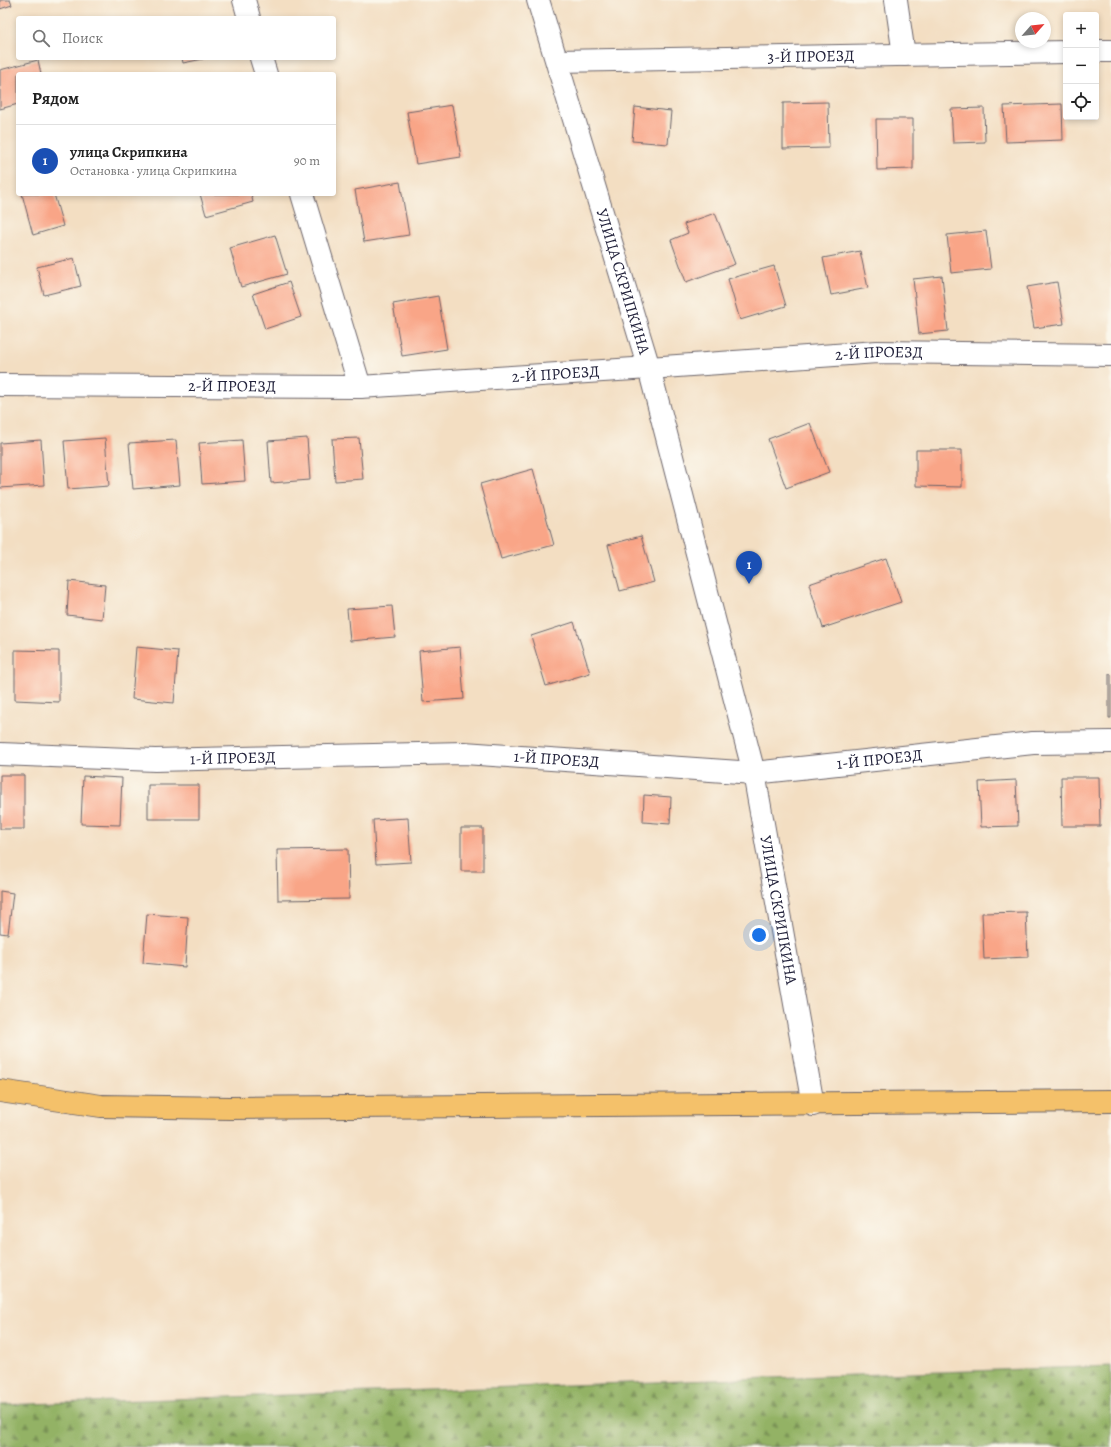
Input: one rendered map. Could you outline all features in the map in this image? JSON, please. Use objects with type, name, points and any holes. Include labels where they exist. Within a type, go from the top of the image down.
[{"type":"main road","points":[[0,1091],[101,1106],[246,1108],[813,1105],[1111,1101]]},
{"type":"street","points":[[244,0],[248,16]]},
{"type":"street","name":"УЛИЦА СКРИПКИНА","points":[[538,0],[649,368],[754,773],[813,1105]]},
{"type":"street","points":[[896,0],[904,55]]},
{"type":"street","points":[[1099,51],[1111,51]]},
{"type":"street","name":"3-Й ПРОЕЗД","points":[[557,61],[1063,52]]},
{"type":"street","points":[[262,60],[265,72]]},
{"type":"street","points":[[303,196],[360,387]]},
{"type":"street","name":"2-Й ПРОЕЗД","points":[[0,385],[360,387],[877,352],[1111,355]]},
{"type":"street","name":"1-Й ПРОЕЗД","points":[[0,754],[155,760],[464,753],[754,773],[1033,743],[1111,742]]},
{"type":"green space","points":[[1111,1366],[1111,1447],[0,1447],[0,1405]]},
{"type":"building","points":[[0,0],[10,0],[12,5],[0,9]]},
{"type":"building","points":[[38,60],[41,72],[16,72],[16,105],[0,109],[0,70]]},
{"type":"building","points":[[182,60],[198,60],[183,63]]},
{"type":"building","points":[[828,102],[829,148],[783,149],[783,103]]},
{"type":"building","points":[[1062,104],[1063,140],[1006,142],[1004,106]]},
{"type":"building","points":[[452,105],[461,157],[416,164],[407,112]]},
{"type":"building","points":[[635,107],[671,111],[668,144],[632,141]]},
{"type":"building","points":[[984,108],[985,142],[953,143],[951,109]]},
{"type":"building","points":[[876,119],[913,119],[913,169],[877,170]]},
{"type":"building","points":[[400,182],[409,235],[364,242],[355,190]]},
{"type":"building","points":[[23,196],[55,196],[63,226],[33,235]]},
{"type":"building","points":[[201,196],[252,196],[253,202],[206,215]]},
{"type":"building","points":[[715,213],[735,264],[686,282],[671,240],[688,233],[684,224]]},
{"type":"building","points":[[986,231],[991,269],[951,273],[947,235]]},
{"type":"building","points":[[275,235],[287,274],[241,287],[230,248]]},
{"type":"building","points":[[860,251],[868,288],[831,295],[823,258]]},
{"type":"building","points":[[74,258],[81,286],[44,295],[37,267]]},
{"type":"building","points":[[774,266],[786,306],[740,320],[728,279]]},
{"type":"building","points":[[942,276],[948,331],[919,334],[913,279]]},
{"type":"building","points":[[289,282],[301,317],[265,329],[253,294]]},
{"type":"building","points":[[1057,282],[1064,324],[1034,328],[1027,287]]},
{"type":"building","points":[[438,296],[447,349],[402,356],[393,304]]},
{"type":"building","points":[[810,423],[829,472],[786,488],[768,439]]},
{"type":"building","points":[[105,438],[109,486],[68,489],[64,441]]},
{"type":"building","points":[[307,438],[310,480],[271,483],[268,441]]},
{"type":"building","points":[[359,438],[363,479],[335,481],[332,439]]},
{"type":"building","points":[[41,440],[44,485],[0,488],[0,443]]},
{"type":"building","points":[[176,440],[180,485],[133,489],[129,443]]},
{"type":"building","points":[[242,440],[245,481],[202,484],[199,443]]},
{"type":"building","points":[[916,450],[962,450],[962,487],[916,486]]},
{"type":"building","points":[[533,469],[554,545],[501,559],[480,484]]},
{"type":"building","points":[[641,536],[654,582],[620,591],[608,545]]},
{"type":"building","points":[[886,558],[901,602],[823,628],[809,584]]},
{"type":"building","points":[[69,581],[105,585],[102,619],[67,615]]},
{"type":"building","points":[[392,606],[395,637],[350,641],[347,609]]},
{"type":"building","points":[[574,622],[590,673],[546,686],[531,636]]},
{"type":"building","points":[[136,647],[178,651],[174,703],[132,699]]},
{"type":"building","points":[[460,647],[464,699],[423,702],[419,651]]},
{"type":"building","points":[[15,650],[59,651],[59,702],[15,700]]},
{"type":"building","points":[[1109,674],[1111,674],[1111,718],[1109,718]]},
{"type":"building","points":[[0,775],[24,775],[24,829],[0,829]]},
{"type":"building","points":[[83,776],[122,778],[120,825],[81,824]]},
{"type":"building","points":[[1061,777],[1099,777],[1100,826],[1062,826]]},
{"type":"building","points":[[1016,780],[1018,826],[981,827],[979,782]]},
{"type":"building","points":[[148,785],[199,785],[199,819],[148,819]]},
{"type":"building","points":[[644,795],[671,797],[670,824],[643,822]]},
{"type":"building","points":[[408,818],[411,862],[376,864],[373,820]]},
{"type":"building","points":[[461,828],[483,828],[483,871],[461,871]]},
{"type":"building","points":[[348,849],[349,899],[278,900],[277,850]]},
{"type":"building","points":[[0,891],[13,893],[8,934],[0,933]]},
{"type":"building","points":[[1026,912],[1028,957],[984,959],[982,913]]},
{"type":"building","points":[[147,914],[188,917],[185,967],[143,963]]},
{"type":"place","name":"улица Скрипкина","points":[[749,584]]}]
